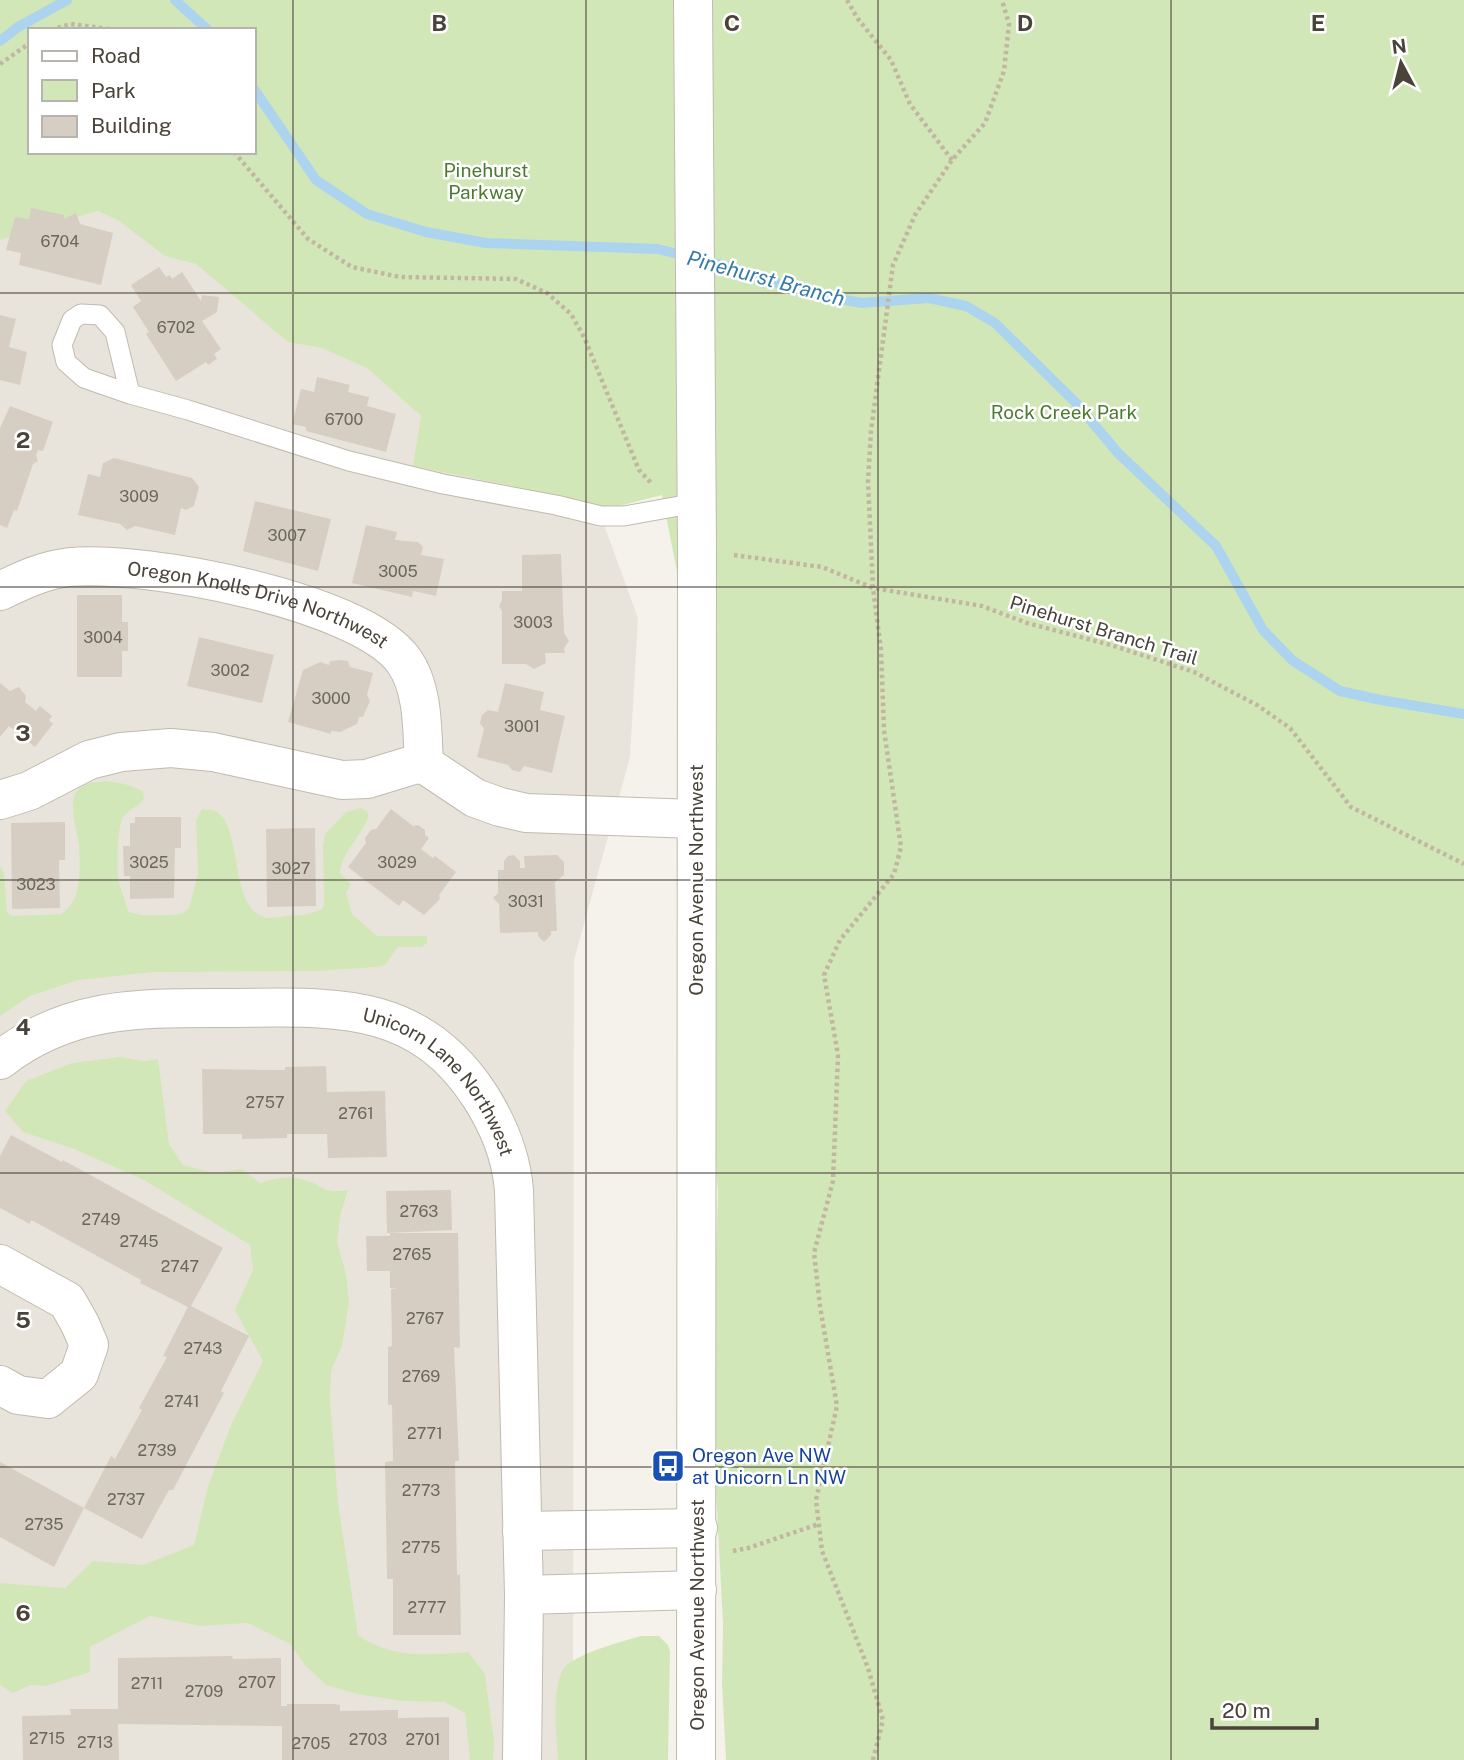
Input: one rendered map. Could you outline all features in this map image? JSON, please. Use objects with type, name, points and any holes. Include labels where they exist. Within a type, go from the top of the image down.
[{"type":"street","name":"Oregon Avenue Northwest","points":[[693,0],[696,503],[696,1760]]},
{"type":"street","name":"Oregon Knolls Drive Northwest","points":[[0,591],[50,570],[120,567],[246,586],[356,625],[388,644],[410,671],[419,707],[424,764]]},
{"type":"street","points":[[0,800],[29,791],[89,760],[110,754],[149,749],[179,749],[213,752],[342,780],[367,779],[424,764],[475,798],[526,813],[695,819]]},
{"type":"street","name":"Unicorn Lane Northwest","points":[[0,1060],[20,1045],[69,1023],[108,1012],[148,1008],[333,1008],[350,1010],[398,1025],[445,1053],[471,1081],[493,1116],[506,1146],[513,1179],[524,1595],[522,1760]]},
{"type":"street","points":[[0,1264],[66,1301],[89,1345],[79,1374],[48,1398],[18,1395],[0,1385]]},
{"type":"street","points":[[522,1531],[697,1558]]},
{"type":"street","points":[[524,1595],[697,1558]]},
{"type":"lane","points":[[130,394],[349,461],[443,484],[601,516],[624,516],[696,503]]},
{"type":"path","points":[[847,0],[858,19],[891,60],[910,104],[952,160]]},
{"type":"path","points":[[873,1760],[883,1720],[868,1668],[822,1551],[816,1500],[837,1406],[814,1253],[833,1181],[838,1055],[824,975],[840,940],[894,874],[901,847],[884,730],[881,650],[873,588],[868,481],[871,431],[894,265],[915,215],[952,160],[985,123],[1004,71],[1009,24],[1002,0]]},
{"type":"path","points":[[58,28],[71,24],[101,28]]},
{"type":"path","points":[[0,64],[28,44]]},
{"type":"path","points":[[236,154],[308,239],[352,267],[400,277],[516,279],[547,293],[572,314],[639,470],[658,490]]},
{"type":"path","name":"Pinehurst Branch Trail","points":[[731,554],[822,567],[873,588],[982,606],[1027,623],[1111,645],[1194,672],[1257,705],[1290,728],[1351,807],[1464,864]]},
{"type":"path","points":[[697,1558],[748,1548],[820,1524]]},
{"type":"shaded area","points":[[98,211],[252,281],[599,511],[638,618],[630,757],[574,960],[573,1760],[0,1760],[0,240]]},
{"type":"green space","name":"Rock Creek Park","points":[[0,0],[1464,0],[1464,1760],[726,1760],[722,1683],[723,1624],[715,1471],[714,1312],[718,1195],[712,1100],[712,751],[662,495],[599,511],[514,489],[513,486],[413,466],[421,416],[367,368],[322,348],[288,342],[196,264],[165,256],[119,221],[98,211],[0,240]]},
{"type":"green space","points":[[106,781],[121,783],[143,792],[142,802],[124,816],[119,836],[118,876],[129,912],[172,915],[183,913],[189,908],[198,873],[196,820],[202,809],[213,810],[223,818],[230,831],[241,885],[247,901],[256,912],[271,918],[319,910],[323,908],[324,902],[325,834],[346,812],[361,808],[367,811],[369,816],[348,850],[340,873],[351,884],[346,893],[352,914],[377,936],[427,936],[427,943],[422,947],[398,947],[385,965],[376,967],[317,971],[155,972],[78,980],[30,996],[0,1016],[0,866],[4,873],[7,912],[11,916],[62,914],[75,898],[79,880],[74,797],[84,785]]},
{"type":"green space","points":[[120,1057],[144,1061],[158,1059],[169,1144],[183,1165],[214,1173],[242,1169],[260,1183],[294,1178],[328,1190],[348,1190],[340,1216],[337,1242],[346,1274],[349,1303],[342,1346],[331,1371],[330,1400],[338,1502],[358,1635],[371,1643],[397,1652],[468,1652],[485,1674],[494,1742],[493,1760],[470,1760],[465,1713],[444,1702],[403,1701],[357,1694],[326,1685],[305,1665],[290,1644],[248,1623],[200,1626],[150,1616],[90,1647],[90,1672],[46,1686],[31,1685],[13,1693],[0,1685],[0,1583],[65,1588],[93,1561],[143,1565],[194,1545],[208,1486],[231,1425],[263,1361],[235,1310],[253,1270],[250,1245],[144,1180],[74,1149],[23,1132],[5,1111],[26,1081],[72,1063]]},
{"type":"green space","points":[[641,1636],[659,1636],[670,1651],[668,1760],[558,1760],[556,1699],[560,1675],[565,1667],[589,1653]]},
{"type":"building","points":[[31,208],[64,215],[64,219],[76,213],[80,224],[113,233],[101,285],[19,265],[21,253],[6,250],[15,217],[29,219]]},
{"type":"building","points":[[159,267],[166,277],[170,275],[172,279],[182,272],[201,301],[202,295],[219,297],[217,312],[202,321],[221,349],[214,354],[217,359],[208,365],[206,362],[176,381],[146,334],[149,332],[133,307],[141,301],[131,285]]},
{"type":"building","points":[[0,315],[16,319],[9,347],[27,352],[20,385],[0,380]]},
{"type":"building","points":[[317,377],[350,385],[348,392],[369,397],[367,406],[396,414],[386,452],[306,431],[306,427],[292,424],[301,389],[314,392]]},
{"type":"building","points":[[10,406],[53,422],[43,451],[38,450],[38,461],[33,464],[17,511],[14,510],[7,528],[0,525],[0,428]]},
{"type":"building","points":[[114,458],[192,478],[199,487],[194,506],[186,510],[181,508],[175,535],[135,526],[127,530],[120,524],[78,515],[88,474],[100,477],[103,463]]},
{"type":"building","points":[[255,501],[331,519],[318,571],[243,551]]},
{"type":"building","points":[[366,525],[397,532],[395,540],[418,542],[423,547],[421,555],[444,559],[436,596],[413,591],[412,597],[352,583]]},
{"type":"building","points":[[561,554],[564,633],[569,641],[564,648],[565,653],[545,653],[546,663],[534,669],[526,664],[502,664],[502,611],[499,606],[502,591],[522,591],[522,555]]},
{"type":"building","points":[[77,595],[122,595],[122,622],[128,622],[128,651],[122,651],[122,677],[77,677]]},
{"type":"building","points":[[199,637],[274,655],[262,703],[187,686]]},
{"type":"building","points":[[330,661],[348,661],[350,667],[373,673],[367,695],[370,701],[363,717],[359,717],[357,724],[340,732],[331,731],[331,734],[288,722],[303,670],[320,662],[329,665]]},
{"type":"building","points":[[0,683],[10,691],[19,687],[26,696],[25,702],[36,711],[40,706],[52,716],[49,720],[53,724],[35,747],[9,726],[0,737]]},
{"type":"building","points":[[505,683],[544,692],[540,710],[565,716],[552,773],[524,766],[520,772],[512,770],[508,765],[477,757],[484,729],[480,723],[482,715],[488,710],[498,712]]},
{"type":"building","points":[[391,809],[413,826],[418,825],[425,830],[425,835],[429,838],[421,849],[456,872],[439,895],[440,899],[424,915],[403,900],[399,906],[348,867],[366,843],[365,838],[371,830],[376,829]]},
{"type":"building","points":[[135,817],[181,817],[181,848],[175,848],[174,898],[130,899],[130,876],[124,876],[123,846],[130,846],[130,823],[135,823]]},
{"type":"building","points":[[65,822],[65,860],[59,860],[60,908],[12,909],[11,823]]},
{"type":"building","points":[[315,828],[316,906],[267,907],[266,829]]},
{"type":"building","points":[[514,855],[520,861],[520,868],[525,868],[524,856],[557,855],[564,862],[564,875],[555,882],[557,931],[551,931],[551,935],[544,942],[538,932],[500,933],[499,904],[493,898],[498,893],[498,870],[504,870],[504,861],[508,856]]},
{"type":"building","points":[[326,1066],[327,1092],[385,1091],[387,1157],[328,1158],[327,1134],[287,1134],[287,1138],[242,1139],[242,1134],[203,1134],[202,1069],[285,1070],[285,1067]]},
{"type":"building","points":[[11,1135],[62,1162],[63,1160],[223,1248],[191,1306],[249,1336],[221,1391],[224,1393],[173,1490],[169,1490],[142,1539],[84,1508],[111,1456],[115,1459],[142,1410],[139,1408],[167,1357],[163,1356],[188,1307],[140,1283],[141,1280],[35,1222],[31,1220],[30,1224],[0,1208],[0,1156]]},
{"type":"building","points":[[451,1190],[452,1230],[387,1233],[386,1191]]},
{"type":"building","points":[[390,1233],[458,1233],[460,1348],[454,1347],[459,1461],[455,1461],[457,1575],[460,1574],[461,1635],[393,1635],[393,1579],[387,1579],[385,1462],[393,1461],[392,1405],[388,1405],[388,1347],[392,1346],[391,1289],[398,1288],[390,1288],[390,1271],[367,1271],[366,1236],[390,1236]]},
{"type":"building","points":[[0,1462],[84,1508],[54,1567],[0,1537]]},
{"type":"building","points":[[232,1656],[233,1659],[281,1658],[281,1706],[334,1704],[340,1705],[340,1711],[398,1710],[398,1718],[449,1717],[449,1760],[282,1760],[282,1726],[118,1724],[119,1760],[23,1760],[22,1716],[71,1715],[70,1709],[118,1709],[118,1658]]},
{"type":"waterway","points":[[0,41],[18,27],[67,0]]},
{"type":"waterway","name":"Pinehurst Branch","points":[[175,0],[206,28]]},
{"type":"waterway","name":"Pinehurst Branch","points":[[256,92],[316,180],[367,214],[426,232],[486,243],[658,249],[726,266],[807,293],[862,303],[929,298],[966,306],[995,323],[1076,403],[1118,453],[1216,546],[1263,630],[1292,660],[1340,691],[1464,714]]},
{"type":"place","name":"Oregon Ave NW at Unicorn Ln NW","points":[[668,1466]]},
{"type":"park label","name":"Pinehurst Parkway","points":[[486,181]]}]
